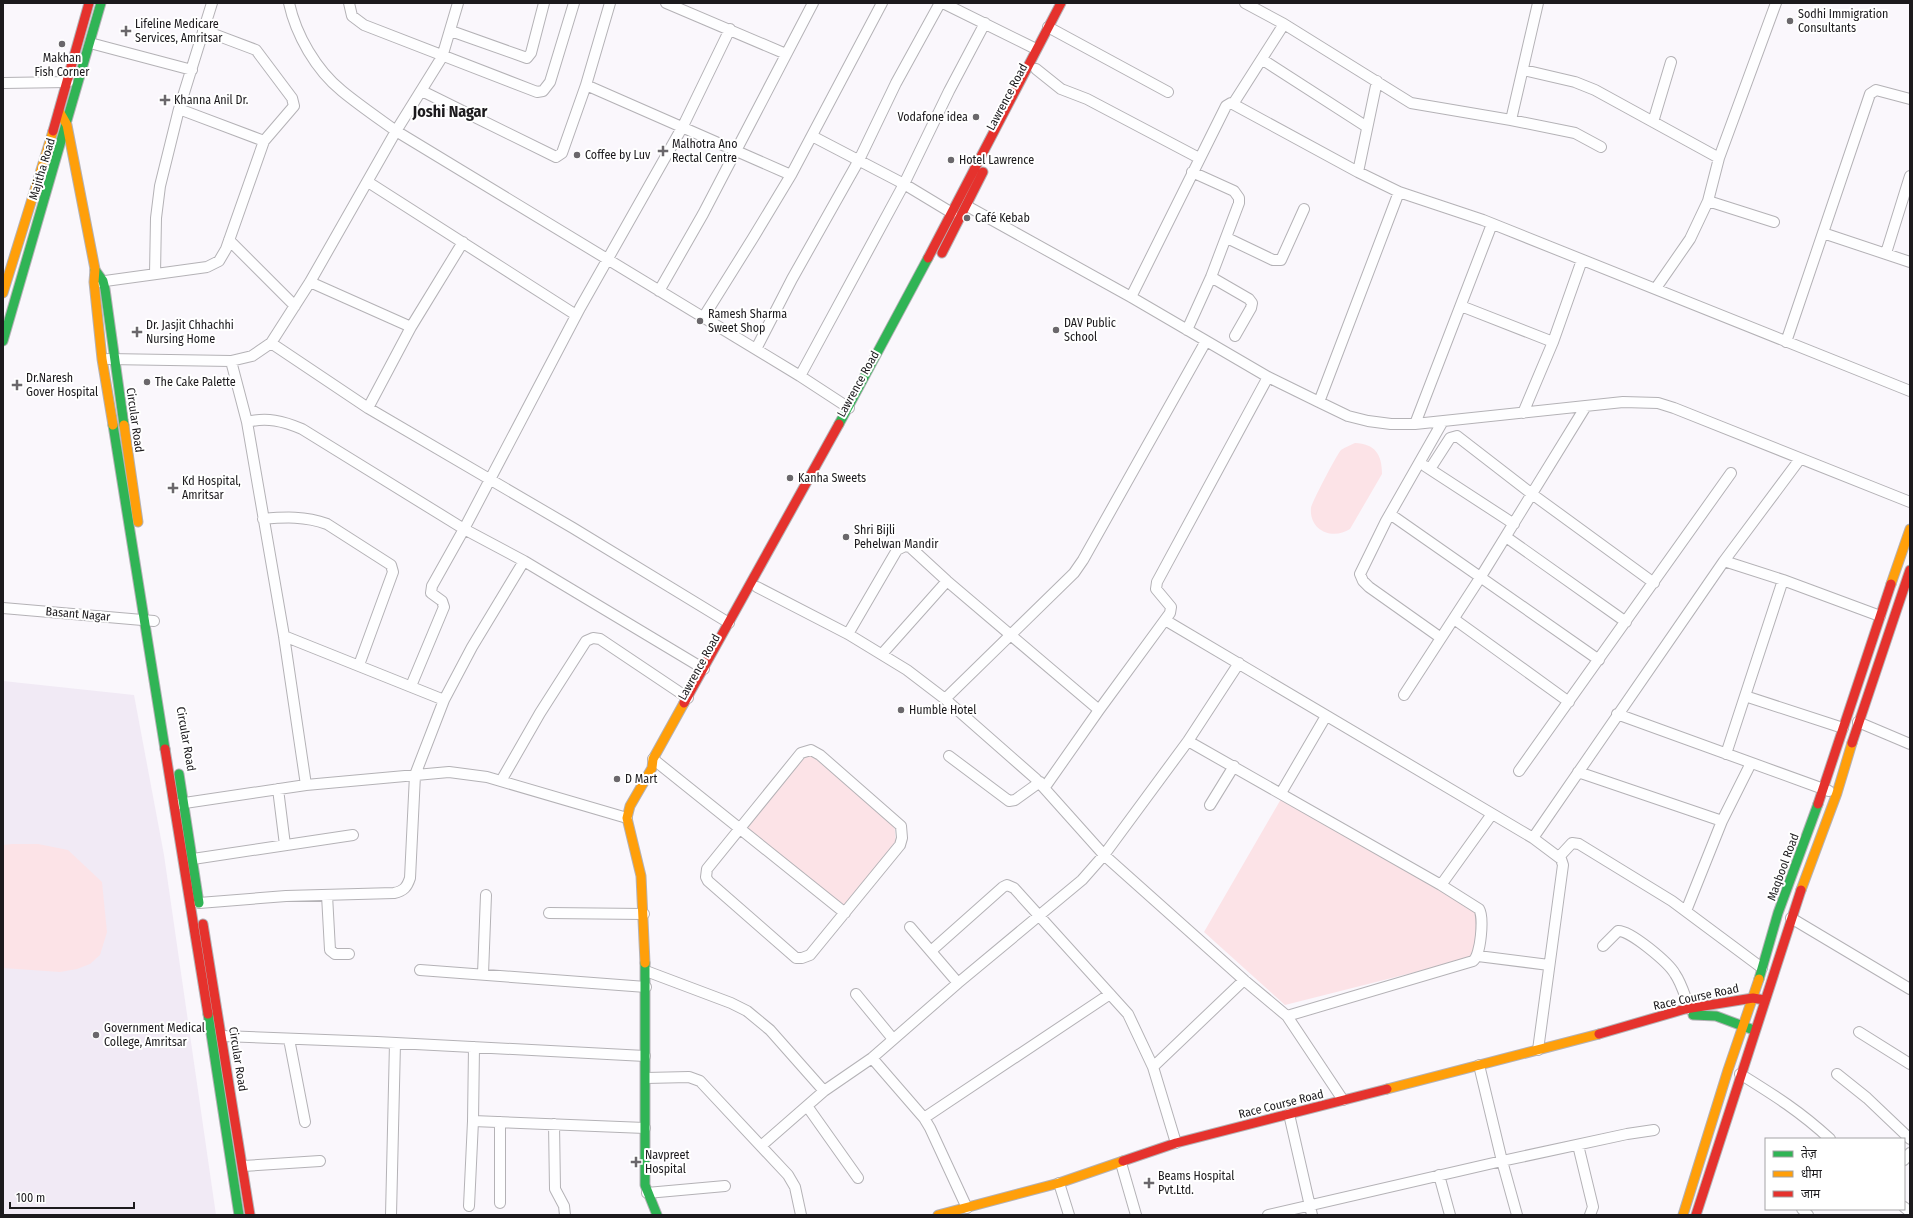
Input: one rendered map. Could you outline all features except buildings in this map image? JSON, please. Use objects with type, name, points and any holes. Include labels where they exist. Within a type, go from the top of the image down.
[{"type":"street","name":"Majitha Road","points":[[3,293],[68,82],[88,3]]},
{"type":"street","name":"Majitha Road","points":[[3,341],[67,125],[101,3]]},
{"type":"street","points":[[155,274],[157,203],[179,109],[212,3]]},
{"type":"street","points":[[289,3],[298,29],[314,59],[340,90],[396,131],[756,349],[849,408]]},
{"type":"street","points":[[350,3],[352,16],[364,26],[537,92],[543,91],[550,82],[574,3]]},
{"type":"street","points":[[102,359],[231,361],[252,356],[271,343],[310,282],[396,131],[442,57],[451,31],[458,3]]},
{"type":"street","points":[[451,31],[523,58],[527,58],[531,53],[544,3]]},
{"type":"street","points":[[422,91],[556,157],[562,153],[586,85],[610,3]]},
{"type":"street","points":[[666,3],[786,54]]},
{"type":"street","points":[[660,291],[703,214],[813,3]]},
{"type":"street","points":[[703,318],[754,238],[791,175],[882,3]]},
{"type":"street","points":[[756,349],[792,279],[859,160],[896,83],[940,3]]},
{"type":"street","points":[[943,3],[1036,49]]},
{"type":"street","name":"Lawrence Road","points":[[939,259],[967,206],[999,138],[1036,69],[1061,3]]},
{"type":"street","name":"Lawrence Road","points":[[655,764],[688,698],[760,564],[914,297],[952,213],[1036,49],[1052,30],[1071,3]]},
{"type":"street","points":[[1245,3],[1284,24],[1411,103],[1511,120],[1575,133],[1601,147]]},
{"type":"street","points":[[1511,120],[1524,70],[1538,3]]},
{"type":"street","points":[[1656,288],[1690,239],[1708,201],[1719,158],[1776,3]]},
{"type":"street","points":[[800,376],[904,184],[985,23]]},
{"type":"street","points":[[1233,104],[1263,60],[1284,24]]},
{"type":"street","points":[[98,282],[214,264],[222,256],[230,240],[264,141],[294,106],[292,98],[256,50],[203,30]]},
{"type":"street","points":[[411,686],[444,611],[444,604],[431,593],[432,586],[464,529],[576,315],[683,126],[730,30]]},
{"type":"street","points":[[1052,30],[1168,92]]},
{"type":"street","points":[[90,42],[192,70]]},
{"type":"street","points":[[1263,60],[1367,127]]},
{"type":"street","points":[[1653,122],[1671,62]]},
{"type":"street","points":[[1036,69],[1056,86],[1087,99],[1199,158]]},
{"type":"street","points":[[1524,70],[1575,82],[1595,90],[1719,158]]},
{"type":"street","points":[[1358,172],[1377,81]]},
{"type":"street","points":[[3,83],[68,82]]},
{"type":"street","points":[[586,85],[683,126],[791,175]]},
{"type":"street","points":[[1786,342],[1870,94],[1876,90],[1910,99]]},
{"type":"street","points":[[1131,297],[1192,172],[1228,103],[1233,104],[1358,172],[1399,192],[1492,224],[1656,288],[1910,391]]},
{"type":"street","points":[[179,109],[264,141]]},
{"type":"street","name":"Circular Road","points":[[59,111],[67,125],[114,359],[149,621],[164,682]]},
{"type":"street","points":[[812,136],[904,184],[952,213]]},
{"type":"street","points":[[1187,330],[1227,238],[1238,207],[1239,198],[1234,191],[1192,172]]},
{"type":"street","points":[[1886,253],[1910,176]]},
{"type":"street","points":[[368,182],[576,315]]},
{"type":"street","points":[[1319,402],[1399,192]]},
{"type":"street","points":[[1708,201],[1774,222]]},
{"type":"street","points":[[967,206],[1131,297],[1268,377],[1348,416],[1368,421],[1391,424],[1414,424],[1623,402],[1658,403],[1910,502]]},
{"type":"street","points":[[1227,238],[1278,261],[1284,258],[1304,209]]},
{"type":"street","points":[[1414,424],[1492,224]]},
{"type":"street","points":[[1824,233],[1910,262]]},
{"type":"street","points":[[230,240],[295,306]]},
{"type":"street","points":[[368,408],[411,326],[463,242]]},
{"type":"street","points":[[1523,413],[1552,342],[1582,260]]},
{"type":"street","points":[[1211,277],[1249,299],[1252,303],[1251,308],[1235,336]]},
{"type":"street","name":"Circular Road","points":[[98,282],[102,359],[149,621],[179,803],[239,1215]]},
{"type":"street","points":[[310,282],[411,326]]},
{"type":"street","points":[[1461,306],[1552,342]]},
{"type":"street","points":[[945,699],[1012,636],[1074,573],[1083,560],[1206,341]]},
{"type":"street","points":[[271,343],[368,408],[729,624]]},
{"type":"street","points":[[231,361],[247,422],[262,519],[284,636],[306,785]]},
{"type":"street","points":[[950,756],[1009,801],[1015,800],[1043,784],[1170,613],[1172,608],[1156,589],[1157,582],[1268,377]]},
{"type":"street","name":"Lawrence Road","points":[[627,818],[630,806],[757,587],[867,392]]},
{"type":"street","points":[[1404,696],[1506,537],[1586,406]]},
{"type":"street","points":[[247,422],[268,419],[287,423],[302,429],[464,529],[524,561],[704,669]]},
{"type":"street","points":[[1441,638],[1369,587],[1361,577],[1361,570],[1390,514],[1443,421]]},
{"type":"street","points":[[1430,469],[1450,438],[1457,436],[1532,494],[1654,582]]},
{"type":"street","points":[[1533,838],[1617,714],[1724,561],[1800,459]]},
{"type":"street","points":[[1419,462],[1514,524]]},
{"type":"street","points":[[1519,771],[1731,473]]},
{"type":"street","points":[[1390,514],[1599,660]]},
{"type":"street","points":[[262,519],[296,517],[317,520],[327,524],[391,565],[393,572],[359,665]]},
{"type":"street","name":"Maqbool Road","points":[[1683,1215],[1743,1025],[1753,998],[1778,913],[1824,789],[1910,529]]},
{"type":"street","points":[[1506,537],[1626,622]]},
{"type":"street","points":[[848,634],[897,550],[905,546],[910,547],[947,581],[1099,710]]},
{"type":"street","points":[[199,903],[286,896],[394,893],[406,888],[410,878],[415,775],[444,700],[479,636],[524,561]]},
{"type":"street","points":[[1724,561],[1783,580],[1880,616]]},
{"type":"street","name":"Maqbool Road","points":[[1698,1214],[1754,1030],[1791,918],[1837,794],[1858,722],[1910,570]]},
{"type":"street","points":[[1726,754],[1783,580]]},
{"type":"street","points":[[882,654],[947,581]]},
{"type":"street","points":[[757,587],[848,634],[882,654],[945,699],[1043,784],[1104,855],[1244,980],[1287,1016],[1343,1100]]},
{"type":"street","name":"Basant Nagar","points":[[3,608],[149,621]]},
{"type":"street","points":[[1454,619],[1569,702]]},
{"type":"street","points":[[1165,620],[1533,838],[1559,857],[1563,865],[1538,1050]]},
{"type":"street","points":[[284,636],[444,700]]},
{"type":"street","points":[[501,781],[544,707],[586,641],[590,639],[600,639],[688,698]]},
{"type":"street","points":[[761,1146],[824,1091],[872,1058],[958,983],[1082,880],[1104,855],[1188,741],[1239,663]]},
{"type":"street","points":[[1745,696],[1843,728]]},
{"type":"street","points":[[1617,714],[1837,794]]},
{"type":"street","points":[[1280,793],[1326,716]]},
{"type":"street","points":[[1858,722],[1910,744]]},
{"type":"street","points":[[1188,741],[1441,885],[1479,909],[1481,912],[1482,920],[1478,956],[1473,961],[1287,1016]]},
{"type":"street","points":[[811,750],[820,755],[901,826],[903,832],[900,845],[845,913],[810,955],[802,958],[796,958],[708,881],[706,877],[707,869],[741,829],[801,753],[811,750]]},
{"type":"street","points":[[1686,911],[1722,821],[1751,763]]},
{"type":"street","points":[[655,764],[741,829],[845,913]]},
{"type":"street","name":"Circular Road","points":[[178,765],[179,803],[193,859],[250,1215]]},
{"type":"street","points":[[1210,805],[1234,766]]},
{"type":"street","points":[[179,803],[306,785],[449,772],[466,773],[501,781],[627,818],[641,876],[644,914],[646,971],[644,1170],[647,1193],[657,1215]]},
{"type":"street","points":[[1578,772],[1722,821]]},
{"type":"street","points":[[278,789],[285,845]]},
{"type":"street","points":[[1441,885],[1492,814]]},
{"type":"street","points":[[193,859],[353,835]]},
{"type":"street","points":[[1559,857],[1572,843],[1577,843],[1686,911],[1762,968]]},
{"type":"street","points":[[931,951],[1008,885],[1014,888],[1128,1014],[1153,1067],[1176,1143]]},
{"type":"street","points":[[327,895],[330,950],[335,954],[349,954]]},
{"type":"street","points":[[483,974],[486,895]]},
{"type":"street","points":[[549,913],[644,914]]},
{"type":"street","points":[[1791,918],[1910,989]]},
{"type":"street","points":[[910,927],[958,983]]},
{"type":"street","points":[[1603,946],[1618,931],[1625,931],[1665,962],[1674,972],[1690,1009]]},
{"type":"street","points":[[1478,956],[1549,965]]},
{"type":"street","points":[[420,970],[646,987]]},
{"type":"street","points":[[646,971],[731,1003],[747,1011],[770,1030],[824,1091]]},
{"type":"street","points":[[1153,1067],[1244,980]]},
{"type":"street","points":[[856,994],[893,1039]]},
{"type":"street","points":[[924,1118],[1110,994]]},
{"type":"street","name":"Race Course Road","points":[[938,1215],[1059,1183],[1176,1143],[1634,1025],[1690,1009],[1753,998],[1764,1000]]},
{"type":"street","name":"Race Course Road","points":[[1634,1025],[1705,1013],[1717,1015],[1754,1030]]},
{"type":"street","points":[[1859,1032],[1910,1064]]},
{"type":"street","points":[[222,1036],[646,1056]]},
{"type":"street","points":[[289,1039],[305,1122]]},
{"type":"street","points":[[391,1215],[395,1043]]},
{"type":"street","points":[[469,1206],[474,1121],[474,1047]]},
{"type":"street","points":[[872,1058],[924,1118],[937,1139],[967,1208]]},
{"type":"street","points":[[1479,1065],[1502,1161],[1517,1215]]},
{"type":"street","points":[[1740,1074],[1785,1101],[1809,1119],[1829,1138]]},
{"type":"street","points":[[1837,1074],[1867,1098],[1910,1139]]},
{"type":"street","points":[[646,1078],[689,1076],[700,1081],[792,1181],[801,1215]]},
{"type":"street","points":[[807,1106],[858,1178]]},
{"type":"street","points":[[1289,1114],[1310,1210]]},
{"type":"street","points":[[474,1121],[645,1128]]},
{"type":"street","points":[[500,1122],[500,1203]]},
{"type":"street","points":[[554,1124],[555,1189],[564,1206],[565,1215]]},
{"type":"street","points":[[1268,1215],[1310,1210],[1439,1175],[1654,1130]]},
{"type":"street","points":[[1578,1145],[1593,1207],[1590,1215]]},
{"type":"street","points":[[243,1166],[320,1161]]},
{"type":"street","points":[[1121,1163],[1136,1215]]},
{"type":"street","points":[[1439,1175],[1450,1215]]},
{"type":"street","points":[[1059,1183],[1069,1215]]},
{"type":"street","points":[[647,1193],[725,1186]]},
{"type":"shaded area","points":[[1355,443],[1368,445],[1376,451],[1381,461],[1382,474],[1350,529],[1336,534],[1323,531],[1314,523],[1311,516],[1312,505],[1324,479],[1341,450]]},
{"type":"shaded area","name":"Government Medical College, Amritsar","points":[[3,681],[134,695],[164,855],[216,1215],[3,1215]]},
{"type":"shaded area","points":[[807,752],[894,822],[896,843],[844,907],[746,829]]},
{"type":"shaded area","points":[[1281,799],[1477,910],[1475,957],[1285,1005],[1204,932]]},
{"type":"shaded area","points":[[38,844],[68,850],[102,882],[107,932],[100,955],[90,964],[77,969],[60,972],[3,968],[3,845]]},
{"type":"traffic: fast","points":[[3,341],[101,3]]},
{"type":"traffic: fast","points":[[839,424],[928,258]]},
{"type":"traffic: fast","points":[[95,270],[103,281],[105,289],[124,425]]},
{"type":"traffic: fast","points":[[113,425],[165,749]]},
{"type":"traffic: fast","points":[[179,774],[199,903]]},
{"type":"traffic: fast","points":[[1759,979],[1778,913],[1818,804]]},
{"type":"traffic: fast","points":[[645,963],[645,1185],[657,1215]]},
{"type":"traffic: fast","points":[[208,1014],[239,1215]]},
{"type":"traffic: fast","points":[[1693,1015],[1716,1016],[1751,1029]]},
{"type":"traffic: slow","points":[[59,111],[67,125],[95,269],[94,282],[102,359],[113,425]]},
{"type":"traffic: slow","points":[[3,293],[53,131]]},
{"type":"traffic: slow","points":[[124,425],[138,522]]},
{"type":"traffic: slow","points":[[1891,584],[1910,529]]},
{"type":"traffic: slow","points":[[645,963],[641,876],[627,818],[630,806],[652,768],[653,759],[684,703]]},
{"type":"traffic: slow","points":[[1801,890],[1837,793],[1852,743]]},
{"type":"traffic: slow","points":[[1683,1215],[1728,1070],[1759,979]]},
{"type":"traffic: slow","points":[[1387,1089],[1599,1034]]},
{"type":"traffic: slow","points":[[938,1215],[1059,1183],[1123,1161]]},
{"type":"traffic: jam","points":[[53,131],[89,3]]},
{"type":"traffic: jam","points":[[928,258],[1061,3]]},
{"type":"traffic: jam","points":[[942,253],[983,172]]},
{"type":"traffic: jam","points":[[684,703],[839,424]]},
{"type":"traffic: jam","points":[[1852,743],[1910,570]]},
{"type":"traffic: jam","points":[[1818,804],[1891,584]]},
{"type":"traffic: jam","points":[[165,749],[208,1014]]},
{"type":"traffic: jam","points":[[1696,1215],[1801,890]]},
{"type":"traffic: jam","points":[[203,924],[250,1215]]},
{"type":"traffic: jam","points":[[1599,1034],[1685,1009],[1753,998],[1764,1000]]},
{"type":"traffic: jam","points":[[1123,1161],[1176,1143],[1387,1089]]},
{"type":"place","name":"Sodhi Immigration Consultants","points":[[1790,21]]},
{"type":"place","name":"Lifeline Medicare Services, Amritsar","points":[[126,31]]},
{"type":"place","name":"Makhan Fish Corner","points":[[62,44]]},
{"type":"place","name":"Khanna Anil Dr.","points":[[165,100]]},
{"type":"place","name":"Vodafone idea","points":[[976,117]]},
{"type":"place","name":"Malhotra Ano Rectal Centre","points":[[663,151]]},
{"type":"place","name":"Coffee by Luv","points":[[577,155]]},
{"type":"place","name":"Hotel Lawrence","points":[[951,160]]},
{"type":"place","name":"Café Kebab","points":[[967,218]]},
{"type":"place","name":"Ramesh Sharma Sweet Shop","points":[[700,321]]},
{"type":"place","name":"DAV Public School","points":[[1056,330]]},
{"type":"place","name":"Dr. Jasjit Chhachhi Nursing Home","points":[[137,332]]},
{"type":"place","name":"The Cake Palette","points":[[147,382]]},
{"type":"place","name":"Dr.Naresh Gover Hospital","points":[[17,385]]},
{"type":"place","name":"Kanha Sweets","points":[[790,478]]},
{"type":"place","name":"Kd Hospital, Amritsar","points":[[173,488]]},
{"type":"place","name":"Shri Bijli Pehelwan Mandir","points":[[846,537]]},
{"type":"place","name":"Humble Hotel","points":[[901,710]]},
{"type":"place","name":"D Mart","points":[[617,779]]},
{"type":"place","name":"Government Medical College, Amritsar","points":[[96,1035]]},
{"type":"place","name":"Navpreet Hospital","points":[[636,1162]]},
{"type":"place","name":"Beams Hospital Pvt.Ltd.","points":[[1149,1183]]},
{"type":"district","name":"Joshi Nagar","points":[[450,111]]}]
